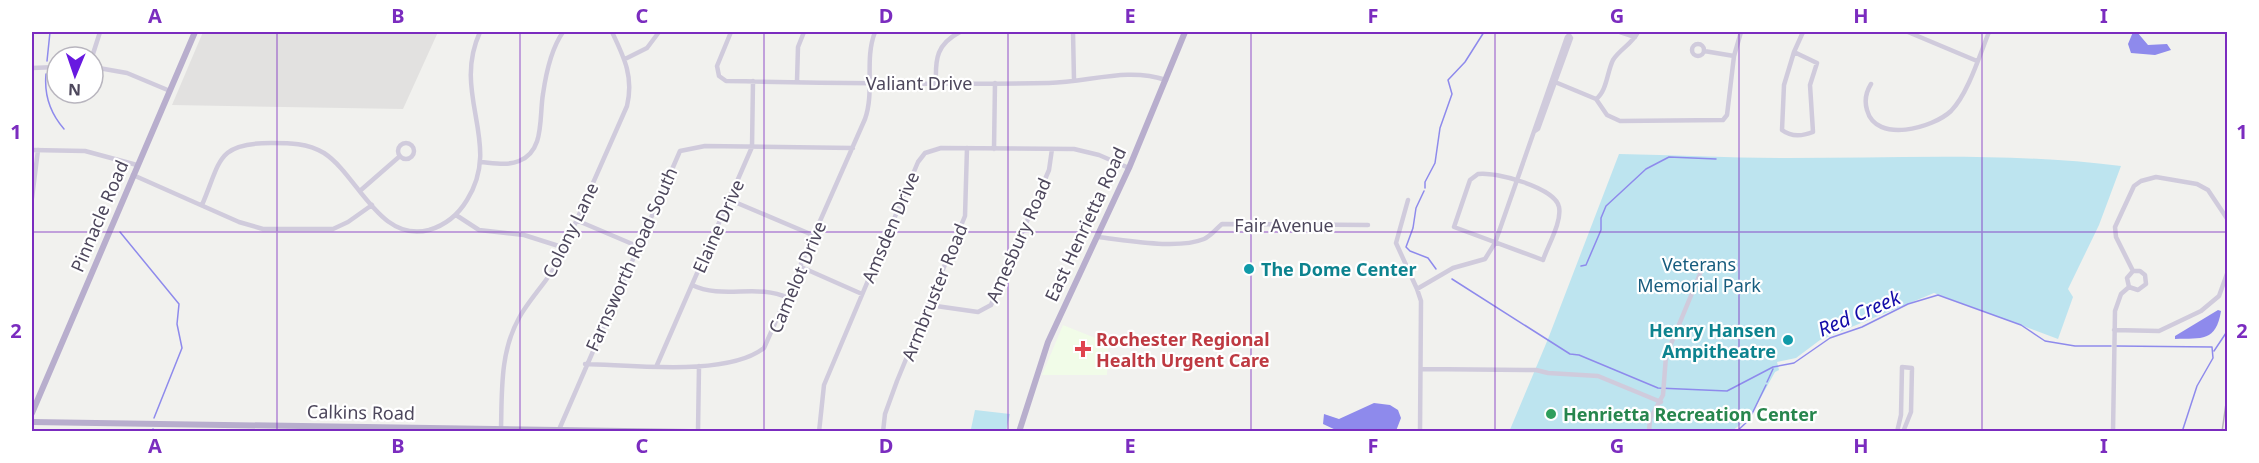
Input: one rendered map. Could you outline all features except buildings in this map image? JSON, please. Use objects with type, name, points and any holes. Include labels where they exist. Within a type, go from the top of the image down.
[{"type":"main road","name":"Pinnacle Road","points":[[32,413],[195,32]]},
{"type":"main road","name":"East Henrietta Road","points":[[1019,432],[1048,342],[1129,168],[1185,32]]},
{"type":"main road","name":"Calkins Road","points":[[32,422],[183,428],[691,432]]},
{"type":"street","points":[[202,206],[224,156],[232,148],[244,143],[289,143],[311,147],[333,159],[372,205],[392,224],[413,231],[432,229],[456,215],[472,190],[481,162],[480,135],[469,79],[472,55],[480,32]]},
{"type":"street","points":[[481,162],[516,162],[529,155],[535,147],[539,136],[547,74],[555,47],[563,32]]},
{"type":"street","name":"Colony Lane","points":[[501,429],[504,360],[511,335],[526,307],[553,271],[627,106],[630,79],[625,59],[612,32]]},
{"type":"street","points":[[625,59],[647,48],[659,32]]},
{"type":"street","name":"Valiant Drive","points":[[731,32],[717,66],[717,72],[726,81],[995,83],[1074,80],[1124,74],[1143,74],[1166,80]]},
{"type":"street","points":[[796,81],[798,47],[804,32]]},
{"type":"street","name":"Camelot Drive","points":[[585,364],[699,366],[723,364],[761,351],[770,339],[868,110],[870,48],[875,32]]},
{"type":"street","points":[[936,83],[936,58],[941,45],[960,32]]},
{"type":"street","points":[[1073,32],[1074,80]]},
{"type":"street","points":[[1620,32],[1635,37]]},
{"type":"street","points":[[1596,99],[1601,94],[1614,58],[1638,32]]},
{"type":"street","points":[[1555,82],[1596,99],[1607,115],[1620,121],[1723,120],[1728,111],[1734,56],[1741,32]]},
{"type":"street","points":[[1794,52],[1817,63],[1810,85],[1813,132],[1805,135],[1787,134],[1782,130],[1784,85],[1794,52],[1803,32]]},
{"type":"street","points":[[1908,32],[1977,61]]},
{"type":"street","points":[[1871,84],[1867,91],[1866,104],[1874,122],[1891,129],[1923,126],[1945,116],[1956,106],[1989,32]]},
{"type":"street","points":[[1535,131],[1538,129],[1555,82],[1570,33]]},
{"type":"street","points":[[1417,289],[1453,268],[1485,259],[1495,243],[1570,33]]},
{"type":"street","points":[[1704,51],[1734,56]]},
{"type":"street","points":[[105,69],[127,73],[170,91]]},
{"type":"street","name":"Elaine Drive","points":[[657,365],[752,147],[753,81]]},
{"type":"street","points":[[994,149],[995,83]]},
{"type":"street","name":"Farnsworth Road South","points":[[558,430],[680,151],[691,147],[853,148]]},
{"type":"street","name":"Armbruster Road","points":[[883,432],[894,389],[965,216],[967,148]]},
{"type":"street","name":"Amsden Drive","points":[[819,432],[819,407],[824,385],[919,159],[930,150],[1052,149],[1091,152],[1129,168]]},
{"type":"street","name":"Amesbury Road","points":[[929,305],[978,312],[991,305],[1049,170],[1052,149]]},
{"type":"street","points":[[32,150],[100,153],[137,165]]},
{"type":"street","points":[[32,198],[38,150]]},
{"type":"street","points":[[361,190],[400,156]]},
{"type":"street","points":[[1495,174],[1517,181],[1551,194],[1559,205],[1557,219],[1543,260],[1454,227],[1472,177],[1495,174]]},
{"type":"street","points":[[133,175],[257,228],[315,231],[342,225],[372,205]]},
{"type":"street","points":[[2133,271],[2116,237],[2115,227],[2134,186],[2141,181],[2156,177],[2197,184],[2208,190],[2228,220]]},
{"type":"street","points":[[730,200],[815,236]]},
{"type":"street","points":[[1408,200],[1396,243],[1421,301],[1420,432]]},
{"type":"street","points":[[456,215],[482,231],[524,235],[564,248]]},
{"type":"street","points":[[576,220],[637,246]]},
{"type":"street","name":"Fair Avenue","points":[[1097,237],[1143,242],[1193,242],[1206,238],[1222,224],[1368,225]]},
{"type":"street","points":[[801,267],[862,294]]},
{"type":"street","points":[[1649,432],[1650,419],[1663,395],[1666,356],[1702,269]]},
{"type":"street","points":[[2129,287],[2138,290],[2144,287],[2147,281],[2143,272],[2133,271]]},
{"type":"street","points":[[2129,287],[2127,278],[2133,271]]},
{"type":"street","points":[[2114,330],[2159,331],[2201,311],[2219,296],[2228,271]]},
{"type":"street","points":[[692,285],[710,293],[767,291],[788,298]]},
{"type":"street","points":[[2113,432],[2114,330],[2117,304],[2121,294],[2129,287]]},
{"type":"street","points":[[698,432],[699,366]]},
{"type":"street","points":[[1897,432],[1902,368],[1912,368],[1911,412],[1903,432]]},
{"type":"street","points":[[1420,369],[1536,370],[1548,374],[1591,374],[1661,402]]},
{"type":"shaded area","points":[[203,32],[438,32],[403,109],[172,105]]},
{"type":"shaded area","points":[[2133,32],[2137,32],[2148,45],[2167,44],[2171,50],[2155,55],[2131,53],[2128,44]]},
{"type":"shaded area","points":[[2218,310],[2221,311],[2219,321],[2211,333],[2200,338],[2175,339],[2175,336]]},
{"type":"shaded area","points":[[1063,325],[1108,343],[1107,375],[1042,375]]},
{"type":"shaded area","points":[[1374,403],[1390,405],[1398,410],[1401,418],[1396,431],[1338,431],[1323,424],[1324,414],[1339,419]]},
{"type":"green space","name":"Veterans Memorial Park","points":[[1619,154],[1767,158],[1996,157],[2121,166],[2099,225],[2068,289],[2073,297],[2058,339],[1934,293],[1820,340],[1796,358],[1777,362],[1779,370],[1775,372],[1750,417],[1732,431],[1509,432],[1548,339]]},
{"type":"green space","points":[[975,410],[1010,414],[1006,431],[971,429]]},
{"type":"waterway","points":[[49,45],[50,32]]},
{"type":"waterway","name":"Red Creek","points":[[1425,188],[1425,182],[1435,163],[1440,128],[1452,94],[1448,80],[1465,62],[1484,32]]},
{"type":"waterway","points":[[50,105],[64,129]]},
{"type":"waterway","points":[[1581,266],[1586,265],[1601,230],[1601,218],[1606,206],[1646,169],[1669,157],[1716,159]]},
{"type":"waterway","name":"Red Creek","points":[[1424,191],[1416,208],[1413,228],[1406,247],[1428,258],[1436,269]]},
{"type":"waterway","points":[[120,232],[179,304],[177,324],[182,348],[154,418]]},
{"type":"waterway","name":"Red Creek","points":[[1452,279],[1570,354],[1579,355],[1658,388],[1727,391],[1773,367],[1794,363],[1830,338],[1862,327],[1908,304],[1938,295],[2021,325],[2045,341],[2075,346],[2111,346]]},
{"type":"waterway","points":[[2214,351],[2228,330]]},
{"type":"waterway","name":"Red Creek","points":[[2116,346],[2212,347],[2213,358],[2197,386],[2182,432]]},
{"type":"waterway","points":[[1767,382],[1773,369]]},
{"type":"waterway","points":[[1736,432],[1749,420],[1766,385]]},
{"type":"railway","points":[[2222,432],[2228,389]]},
{"type":"place","name":"The Dome Center","points":[[1249,269]]},
{"type":"place","name":"Henry Hansen Ampitheatre","points":[[1788,340]]},
{"type":"place","name":"Rochester Regional Health Urgent Care","points":[[1083,349]]},
{"type":"place","name":"Henrietta Recreation Center","points":[[1551,414]]}]
